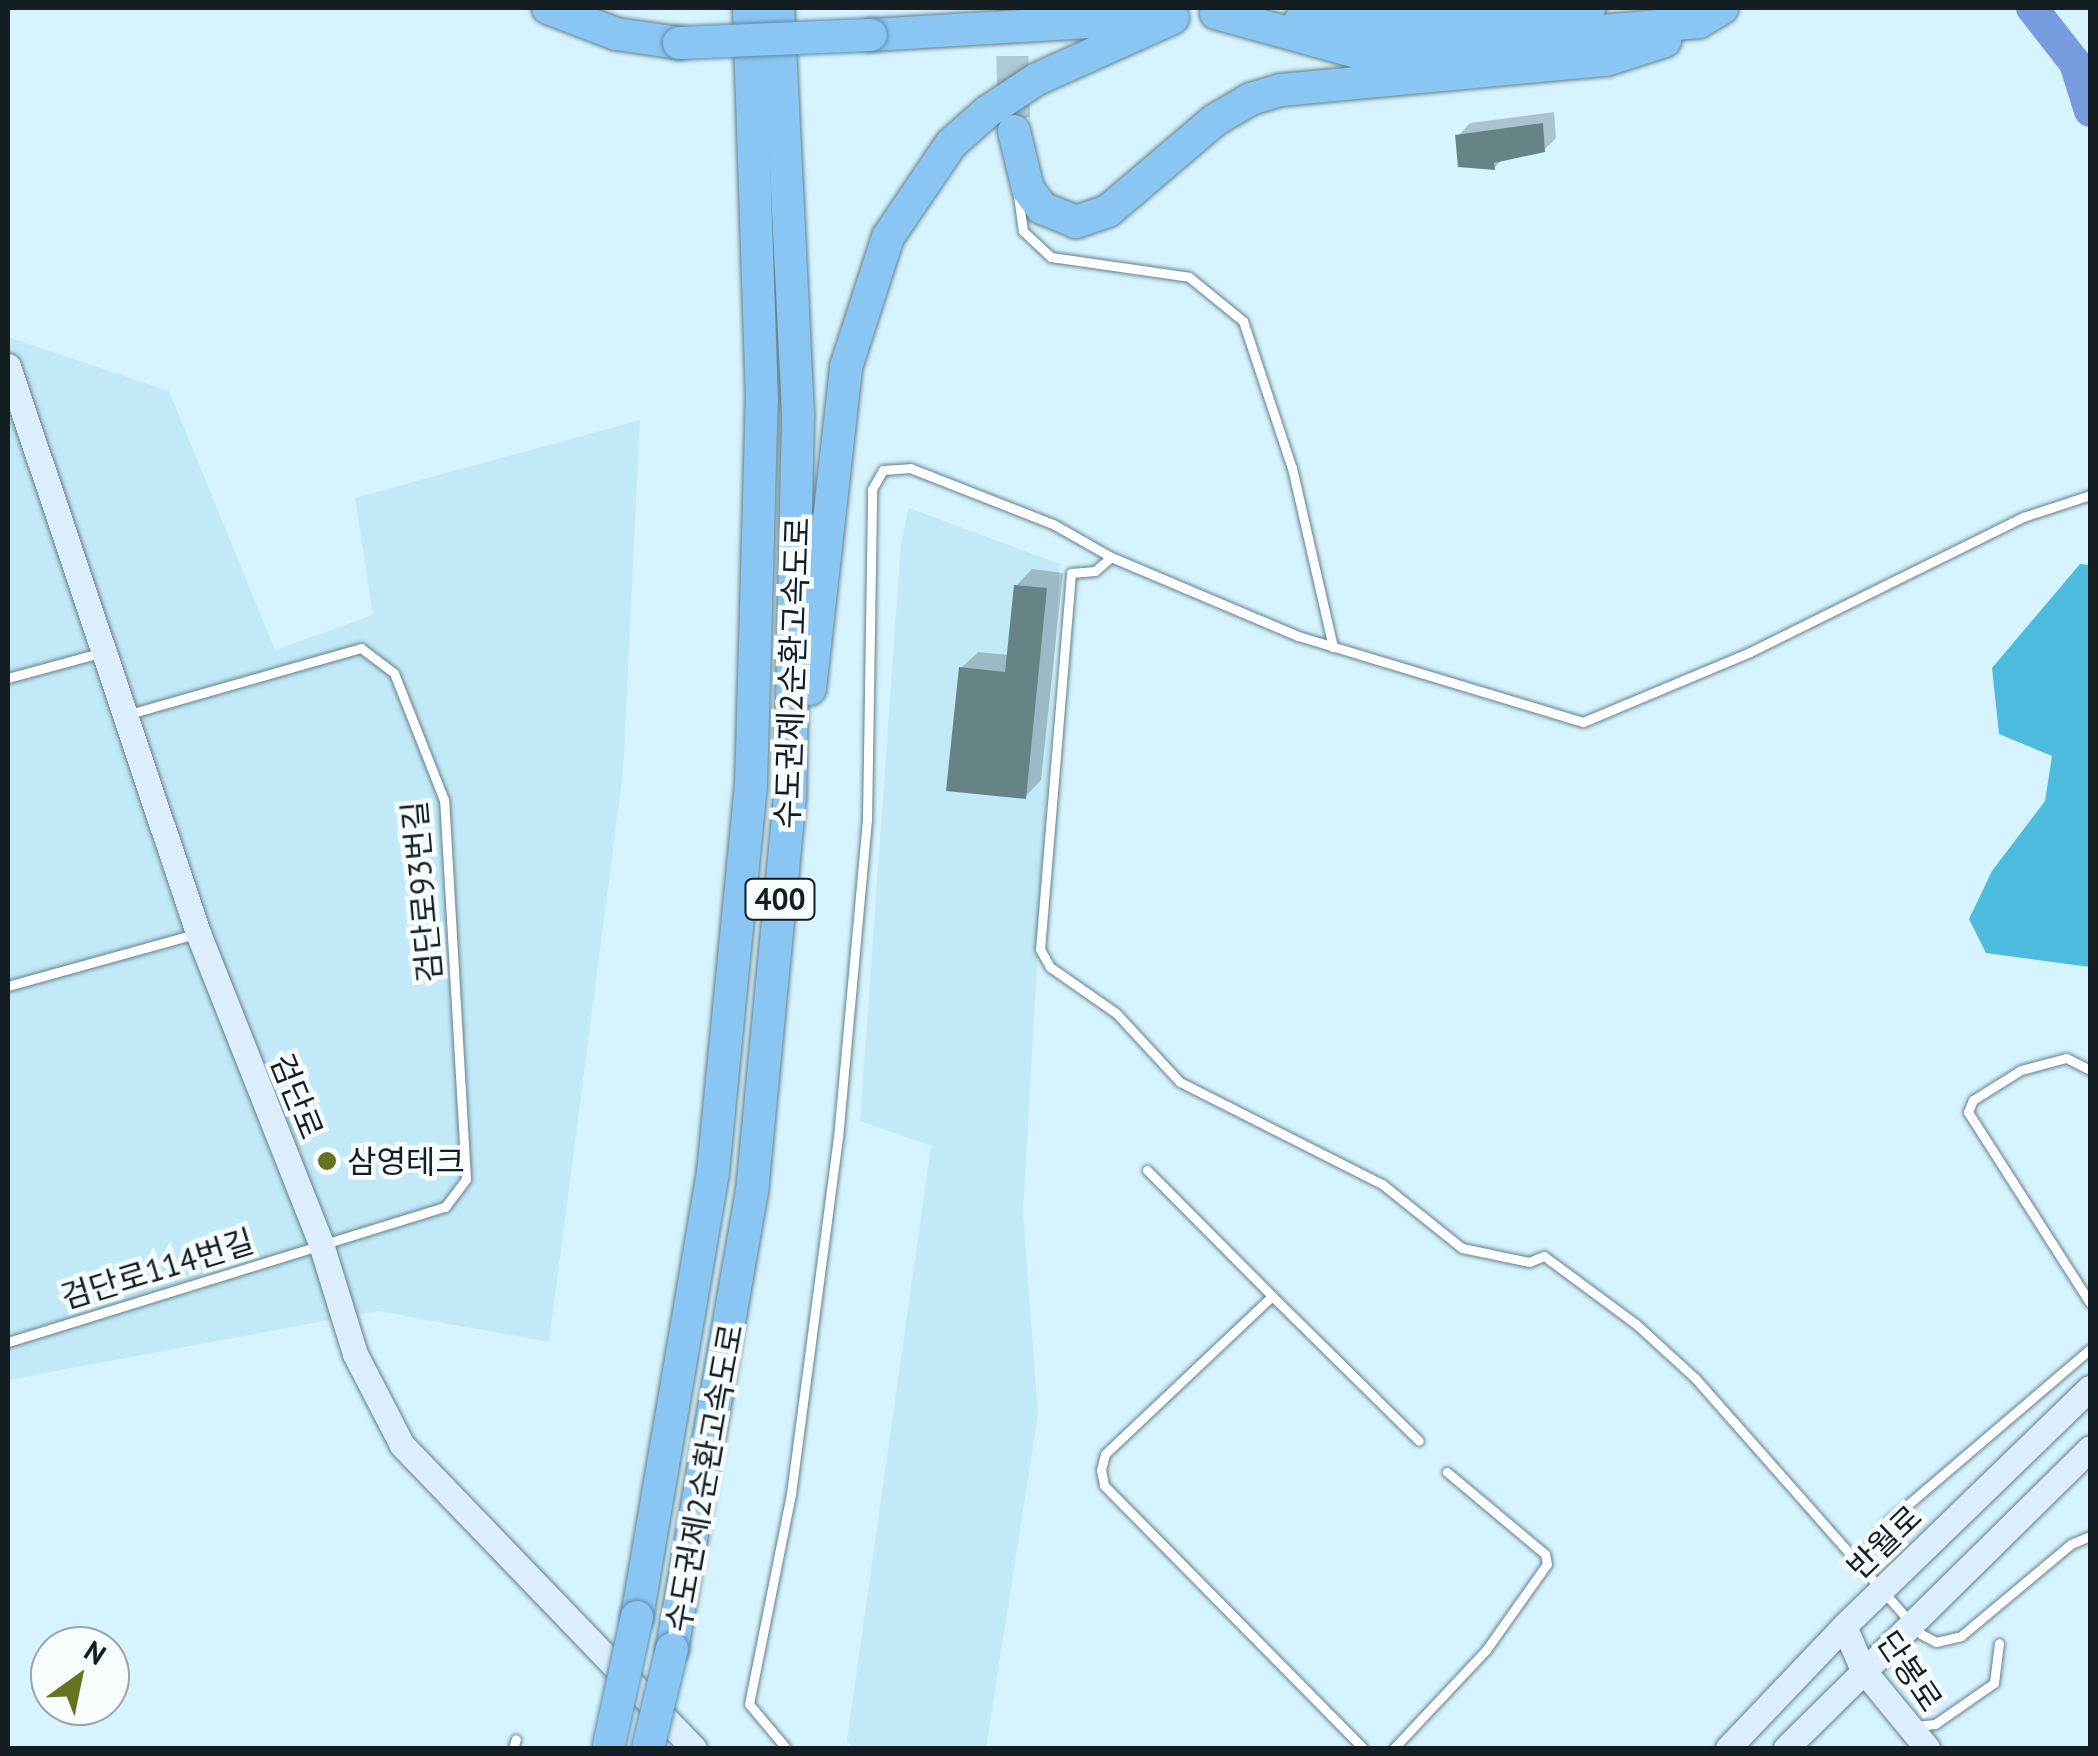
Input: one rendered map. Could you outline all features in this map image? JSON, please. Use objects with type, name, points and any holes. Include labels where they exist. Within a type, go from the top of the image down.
[{"type":"highway","points":[[548,8],[616,34],[871,23],[1173,18],[1273,8]]},
{"type":"highway","points":[[603,8],[680,32]]},
{"type":"highway","name":"수도권제2순환고속도로","points":[[608,1746],[637,1617],[712,1172],[752,786],[762,402],[748,8]]},
{"type":"highway","name":"수도권제2순환고속도로","points":[[648,1748],[672,1649],[752,1191],[790,796],[798,414],[778,8]]},
{"type":"highway","points":[[871,23],[938,8]]},
{"type":"highway","points":[[1216,13],[1419,8]]},
{"type":"highway","points":[[1216,13],[1354,26],[1589,8]]},
{"type":"highway","points":[[1216,13],[1358,38],[1714,12]]},
{"type":"highway","points":[[1016,145],[1042,208],[1076,222],[1108,211],[1215,120],[1281,90],[1606,60],[1665,42],[1714,12]]},
{"type":"highway","points":[[1216,13],[1358,68],[1665,42]]},
{"type":"highway","points":[[790,796],[829,563],[846,368],[888,237],[951,144],[988,112],[1036,80],[1173,18]]},
{"type":"main road","name":"검단로","points":[[8,366],[100,653],[198,934],[320,1244],[354,1354],[402,1445],[694,1748]]},
{"type":"main road","name":"반월로","points":[[1728,1748],[1844,1626],[2090,1388]]},
{"type":"main road","points":[[1786,1748],[2090,1448]]},
{"type":"main road","name":"단봉로","points":[[1844,1626],[1862,1670],[1899,1721],[1926,1748]]},
{"type":"lane","points":[[1016,145],[1016,209],[1022,231],[1042,251],[1068,263],[1190,277],[1243,320],[1292,468],[1333,647]]},
{"type":"lane","points":[[786,1748],[749,1704],[791,1494],[853,994],[867,820],[872,489],[882,470],[910,468],[1054,524],[1111,557],[1333,647],[1583,722],[1750,652],[2023,518],[2090,495]]},
{"type":"lane","points":[[1111,557],[1095,571],[1071,573],[1040,950],[1050,967],[1116,1014],[1180,1082],[1382,1184],[1462,1248],[1513,1260],[1544,1256],[1695,1378],[1911,1623],[1936,1642],[1951,1641],[2071,1544],[2090,1536]]},
{"type":"lane","name":"검단로93번길","points":[[122,716],[361,648],[394,673],[444,800],[466,1179],[445,1207],[320,1244]]},
{"type":"lane","points":[[8,678],[100,653]]},
{"type":"lane","points":[[8,986],[198,934]]},
{"type":"lane","points":[[2090,1070],[2066,1058],[2021,1070],[1973,1100],[1968,1112],[2090,1303]]},
{"type":"lane","points":[[1147,1170],[1419,1440]]},
{"type":"lane","name":"검단로114번길","points":[[8,1342],[320,1244]]},
{"type":"lane","points":[[1272,1296],[1105,1454],[1104,1486],[1363,1748]]},
{"type":"lane","points":[[1866,1568],[1868,1547],[1884,1524],[2090,1349]]},
{"type":"lane","points":[[1394,1748],[1486,1650],[1547,1564],[1545,1554],[1448,1472]]},
{"type":"lane","points":[[1899,1721],[1935,1724],[1990,1688],[2000,1643]]},
{"type":"shaded area","points":[[8,337],[169,391],[275,650],[373,615],[355,498],[640,420],[623,773],[549,1342],[378,1311],[8,1380]]},
{"type":"shaded area","points":[[909,508],[1060,564],[1023,1211],[1038,1415],[986,1748],[853,1748],[847,1740],[931,1146],[860,1121],[901,543]]},
{"type":"shaded area","points":[[2080,564],[2090,565],[2090,967],[1986,953],[1969,919],[1992,871],[2045,801],[2052,756],[1999,734],[1992,668]]},
{"type":"building","points":[[1543,123],[1545,152],[1494,163],[1495,170],[1458,167],[1455,135]]},
{"type":"building","points":[[1014,585],[1047,588],[1026,799],[946,791],[959,667],[1005,672]]},
{"type":"waterway","points":[[2032,8],[2075,63],[2090,111]]},
{"type":"tunnel","points":[[1011,8],[1014,118]]},
{"type":"place","name":"삼영테크","points":[[327,1161]]}]
